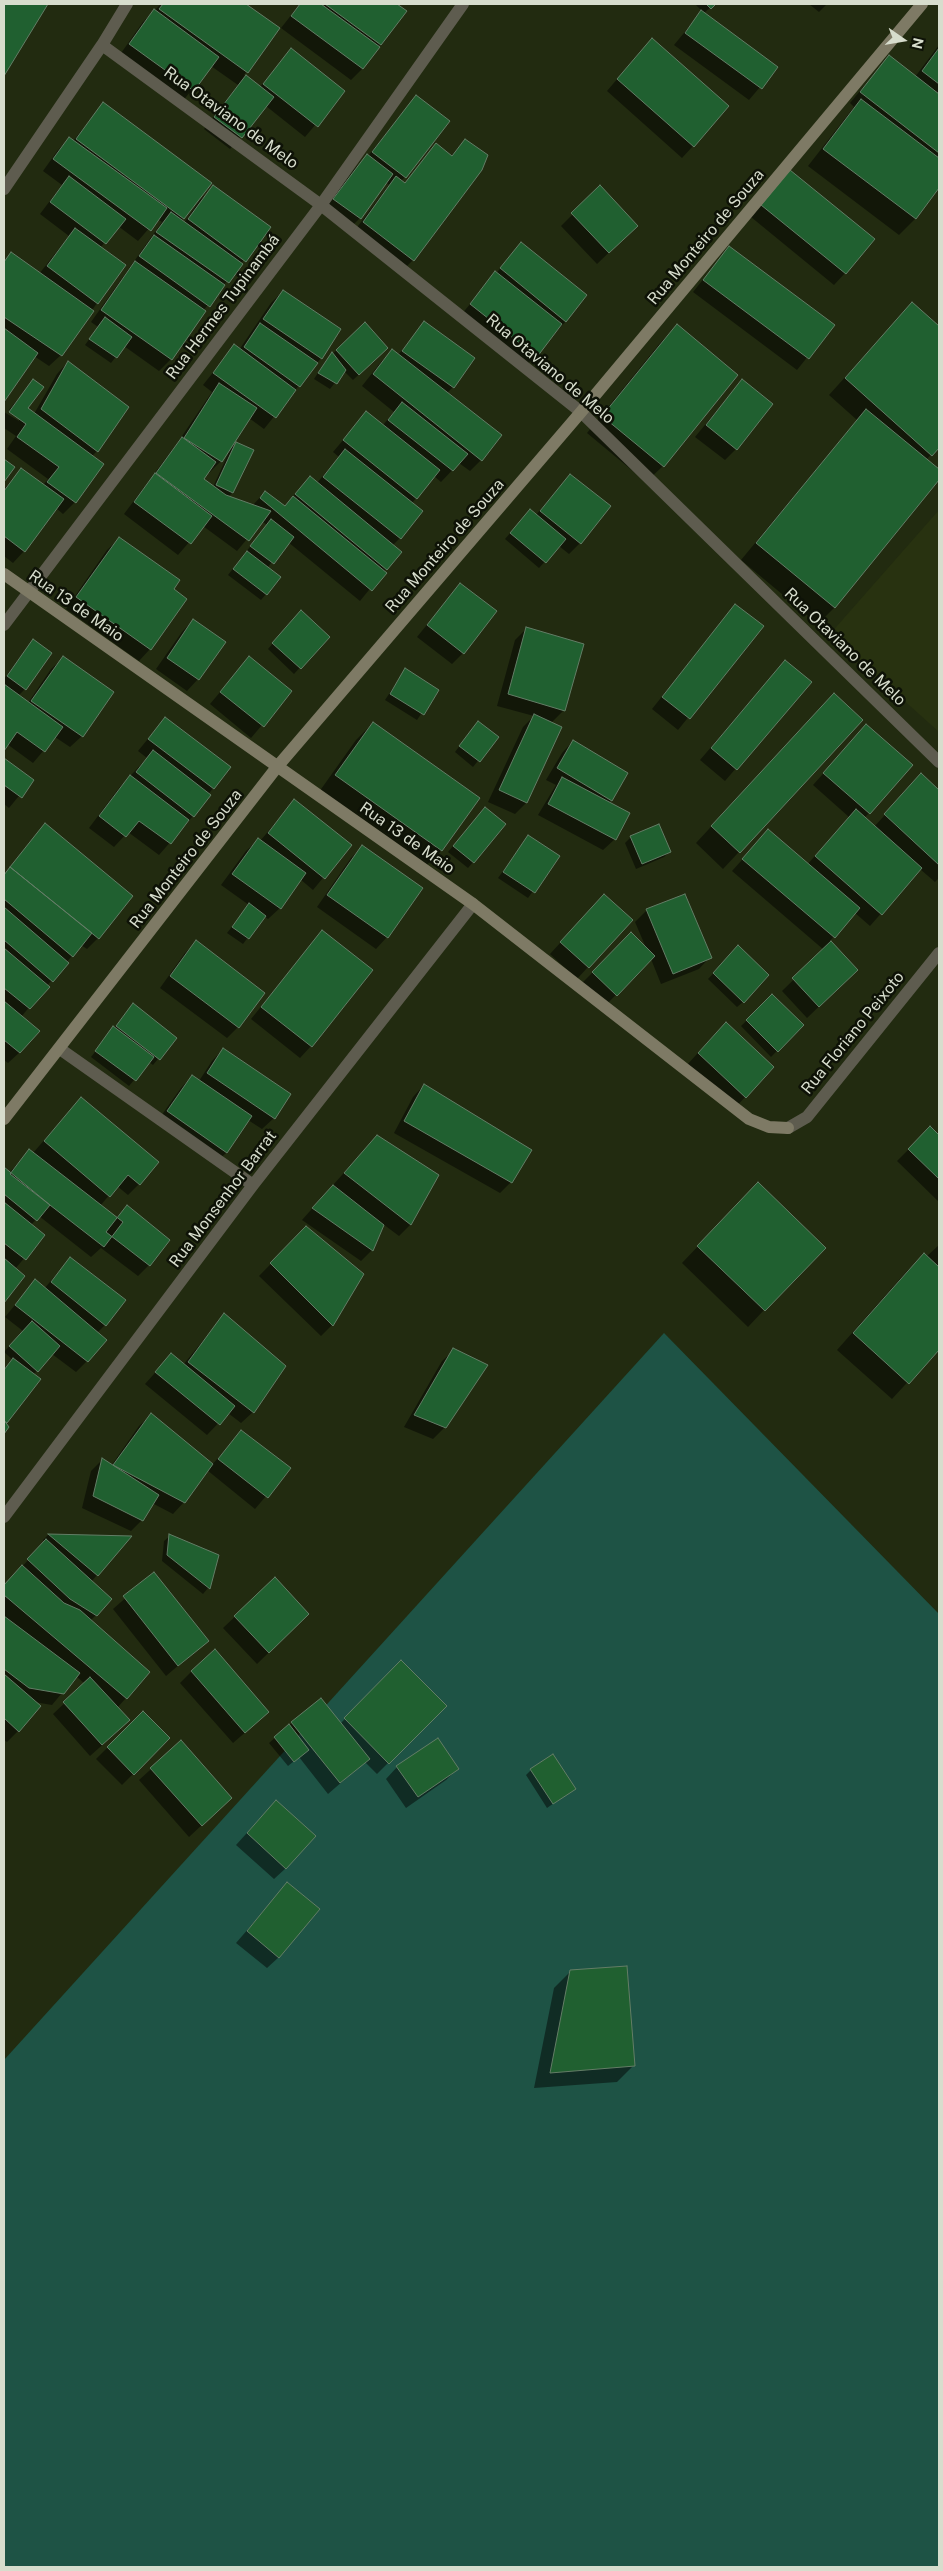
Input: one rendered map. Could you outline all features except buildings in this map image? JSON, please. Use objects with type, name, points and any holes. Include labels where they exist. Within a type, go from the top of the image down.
[{"type":"street","points":[[4,189],[127,4]]},
{"type":"street","name":"Rua Hermes Tupinambá","points":[[4,625],[27,592],[321,205],[463,4]]},
{"type":"street","name":"Rua Monteiro de Souza","points":[[4,1119],[277,767],[581,412],[922,4]]},
{"type":"street","name":"Rua Otaviano de Melo","points":[[102,44],[321,205],[581,412],[939,762]]},
{"type":"street","name":"Rua 13 de Maio","points":[[4,574],[473,904],[749,1119],[769,1127],[788,1128]]},
{"type":"street","name":"Rua Monsenhor Barrat","points":[[4,1517],[253,1185],[473,904]]},
{"type":"street","name":"Rua Floriano Peixoto","points":[[788,1128],[807,1117],[939,952]]},
{"type":"street","points":[[60,1049],[253,1185]]},
{"type":"shaded area","points":[[939,510],[939,732],[830,634]]},
{"type":"water","points":[[664,1333],[939,1614],[939,2567],[4,2567],[4,2060]]}]
